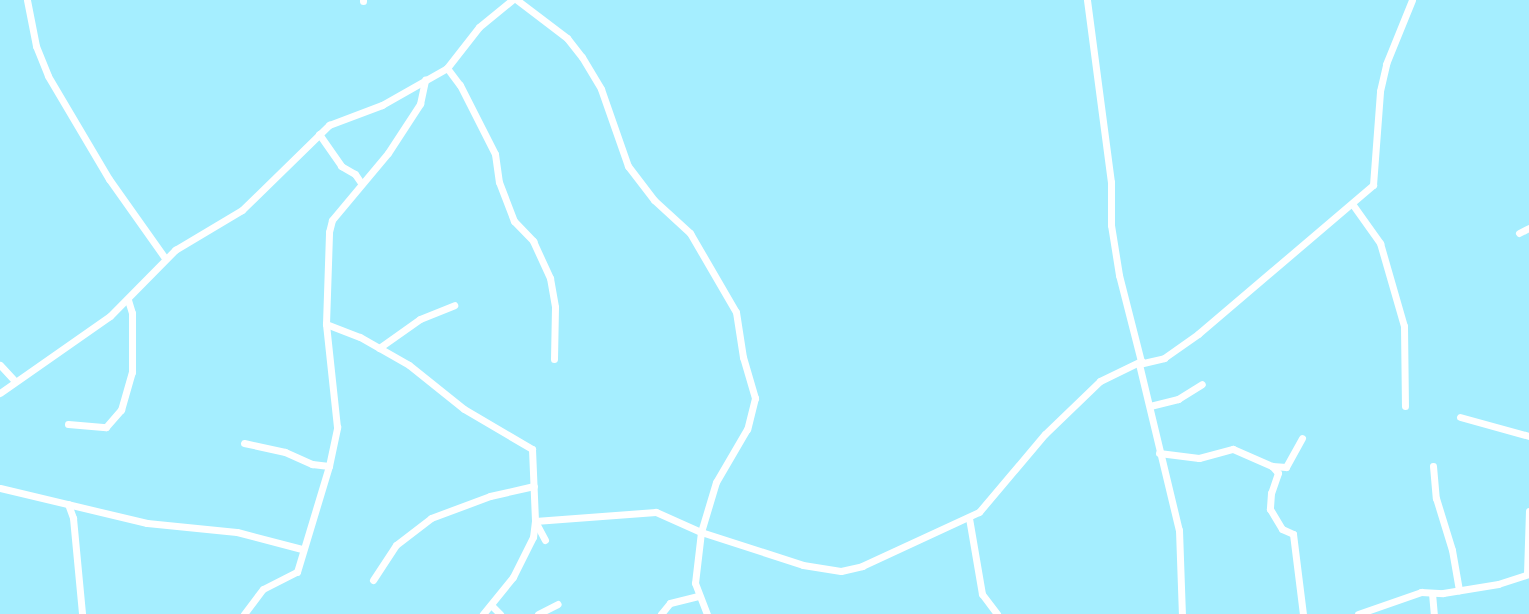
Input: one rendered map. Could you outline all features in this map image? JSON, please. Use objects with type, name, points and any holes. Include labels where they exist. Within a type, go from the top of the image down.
[{"type":"street","points":[[27,0],[36,46],[48,76],[109,179],[165,258]]},
{"type":"street","points":[[0,393],[128,300],[165,258],[242,210],[329,125],[382,105],[447,68],[479,27],[512,0]]},
{"type":"street","points":[[517,0],[566,38],[582,57],[601,89],[628,166],[654,200],[690,233],[736,312],[743,357],[755,398],[747,429],[716,482],[701,532],[695,564],[698,596],[707,614]]},
{"type":"street","points":[[1087,0],[1111,182],[1111,225],[1119,275],[1150,406],[1159,453],[1179,530],[1182,614]]},
{"type":"street","points":[[535,522],[656,512],[701,532],[803,565],[841,571],[878,560],[969,518],[986,506],[1045,434],[1100,381],[1140,362],[1164,358],[1179,348],[1320,228],[1352,205],[1373,185],[1380,91],[1386,64],[1412,0]]},
{"type":"street","points":[[447,68],[460,85],[495,154],[499,182],[514,221],[533,242],[550,278],[555,307],[554,360]]},
{"type":"street","points":[[244,614],[263,589],[297,572],[302,549],[329,466],[337,427],[326,324],[328,232],[332,220],[361,183],[388,153],[420,104],[425,80]]},
{"type":"street","points":[[319,134],[341,166],[355,174],[361,183]]},
{"type":"street","points":[[1352,205],[1380,243],[1404,326],[1405,406]]},
{"type":"street","points":[[1519,233],[1529,228]]},
{"type":"street","points":[[68,424],[106,427],[121,410],[132,372],[132,313],[128,300]]},
{"type":"street","points":[[379,348],[420,319],[454,305]]},
{"type":"street","points":[[326,324],[379,348],[409,365],[433,388],[483,422],[529,445],[534,461],[535,522],[524,558],[483,614]]},
{"type":"street","points":[[0,365],[15,381]]},
{"type":"street","points":[[1150,406],[1178,398],[1202,384]]},
{"type":"street","points":[[1460,417],[1529,436]]},
{"type":"street","points":[[1159,453],[1199,458],[1233,449],[1272,466],[1286,467],[1302,438]]},
{"type":"street","points":[[244,443],[285,452],[312,464],[329,466]]},
{"type":"street","points":[[1272,466],[1278,477],[1271,493],[1270,509],[1282,529],[1293,534],[1304,614]]},
{"type":"street","points":[[1433,466],[1436,498],[1452,550],[1459,590]]},
{"type":"street","points":[[373,580],[396,545],[431,518],[490,496],[534,486]]},
{"type":"street","points":[[0,488],[147,523],[237,532],[302,549]]},
{"type":"street","points":[[68,504],[73,518],[82,614]]},
{"type":"street","points":[[1358,614],[1406,596],[1459,590],[1528,574],[1529,511]]},
{"type":"street","points":[[969,518],[982,594],[997,614]]},
{"type":"street","points":[[535,522],[545,540]]},
{"type":"street","points":[[1432,593],[1434,614]]},
{"type":"street","points":[[661,614],[670,603],[698,596]]},
{"type":"street","points":[[538,614],[558,604]]},
{"type":"street","points":[[491,605],[500,614]]}]
